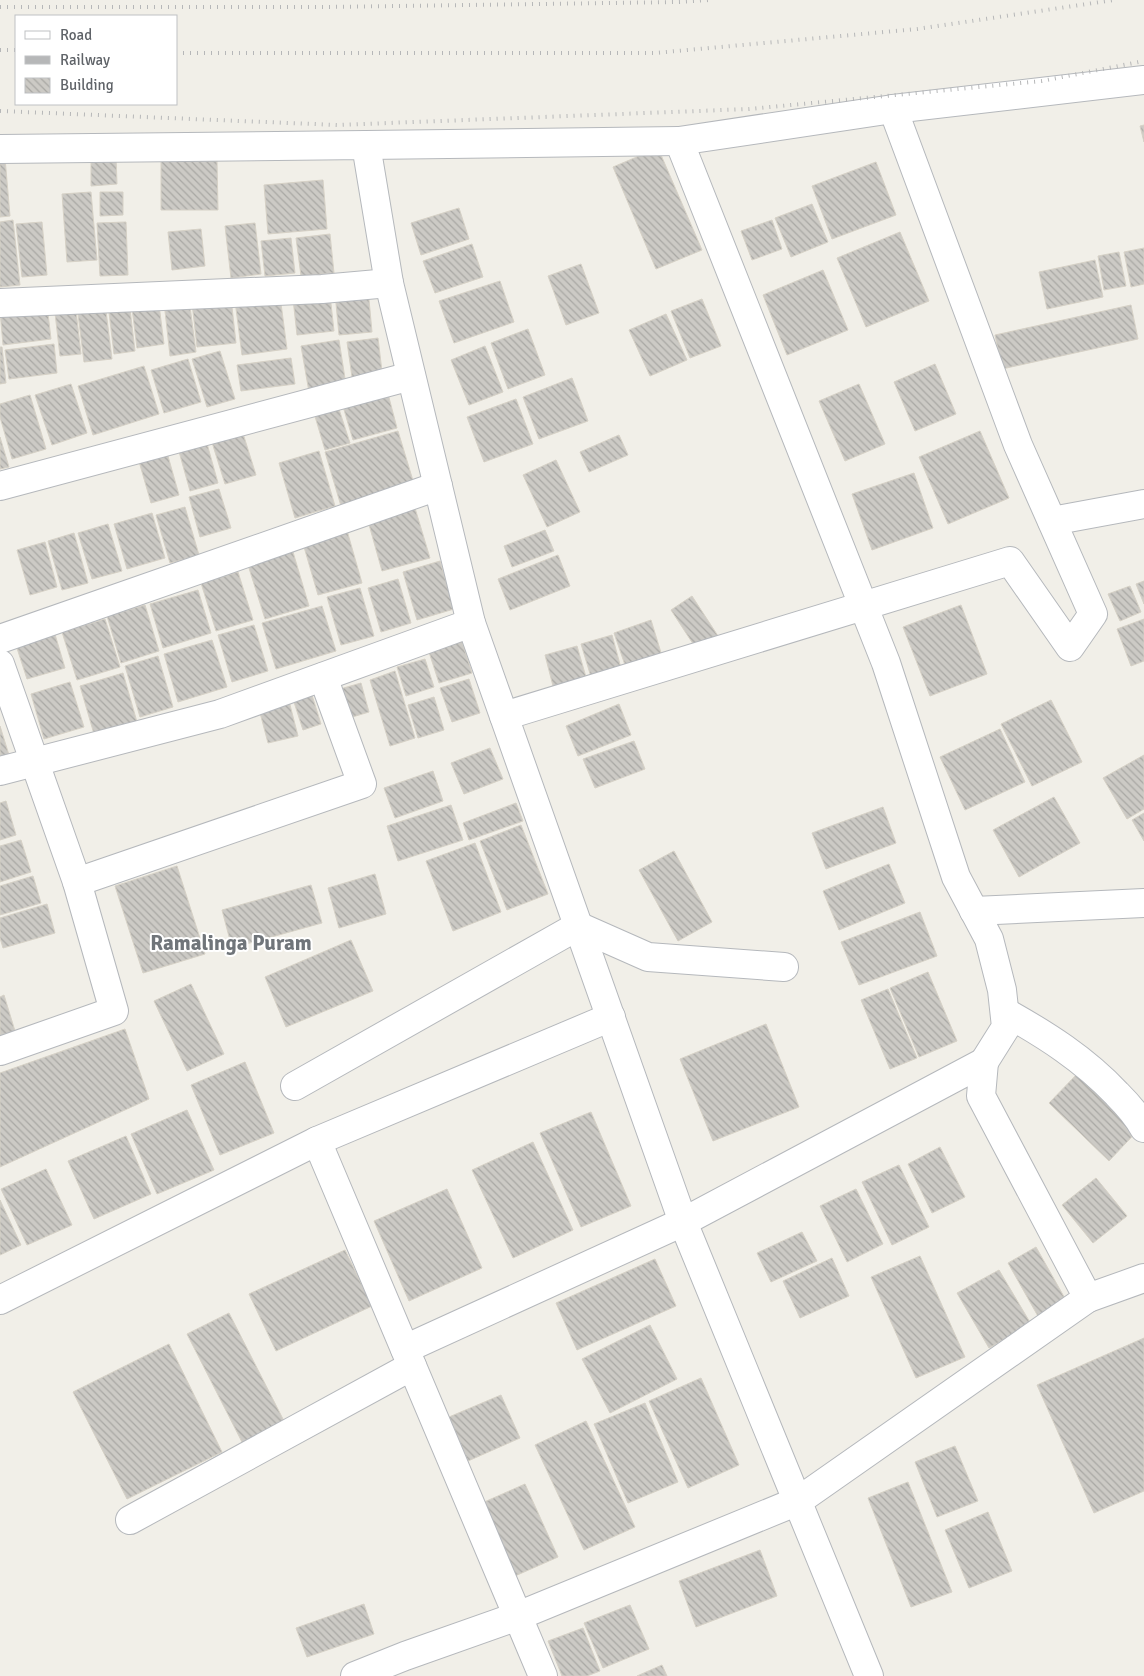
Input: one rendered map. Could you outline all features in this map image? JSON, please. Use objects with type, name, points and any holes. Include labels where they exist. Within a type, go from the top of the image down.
[{"type":"street","points":[[0,149],[679,141],[893,109],[1144,80]]},
{"type":"street","points":[[504,716],[1010,561],[1070,647],[1093,614],[1018,445],[893,109]]},
{"type":"street","points":[[679,141],[886,662],[956,877],[989,939],[1002,990],[1006,1027],[984,1062],[981,1096],[1088,1298]]},
{"type":"street","points":[[366,145],[389,283],[470,623],[683,1222],[869,1676]]},
{"type":"street","points":[[0,303],[322,289],[389,283]]},
{"type":"street","points":[[0,486],[411,376]]},
{"type":"street","points":[[0,639],[438,486]]},
{"type":"street","points":[[1052,521],[1144,504]]},
{"type":"street","points":[[0,771],[220,714],[470,623]]},
{"type":"street","points":[[0,664],[77,882],[114,1011],[0,1051]]},
{"type":"street","points":[[77,882],[362,784],[323,677]]},
{"type":"street","points":[[974,911],[1144,903]]},
{"type":"street","points":[[578,926],[648,956],[784,967]]},
{"type":"street","points":[[295,1086],[578,926]]},
{"type":"street","points":[[1004,1012],[1051,1038],[1095,1070],[1138,1117],[1144,1128]]},
{"type":"street","points":[[0,1300],[317,1141],[611,1017]]},
{"type":"street","points":[[130,1520],[408,1358],[683,1222],[984,1062]]},
{"type":"street","points":[[317,1141],[543,1676]]},
{"type":"street","points":[[355,1676],[518,1616],[798,1501],[1088,1298],[1144,1278]]},
{"type":"building","points":[[1144,125],[1144,142],[1140,126]]},
{"type":"building","points":[[658,148],[702,250],[656,269],[613,167]]},
{"type":"building","points":[[91,156],[116,156],[117,184],[91,186]]},
{"type":"building","points":[[0,158],[5,158],[10,216],[0,217]]},
{"type":"building","points":[[161,161],[217,161],[218,210],[161,210]]},
{"type":"building","points":[[876,162],[896,215],[832,239],[812,186]]},
{"type":"building","points":[[323,180],[327,229],[268,234],[264,185]]},
{"type":"building","points":[[91,192],[97,260],[67,262],[62,194]]},
{"type":"building","points":[[100,192],[123,192],[123,215],[100,216]]},
{"type":"building","points":[[812,204],[828,242],[791,257],[775,218]]},
{"type":"building","points":[[459,208],[469,239],[421,255],[411,223]]},
{"type":"building","points":[[13,220],[20,285],[0,287],[0,222]]},
{"type":"building","points":[[772,220],[782,249],[752,260],[741,231]]},
{"type":"building","points":[[42,222],[47,275],[22,277],[16,224]]},
{"type":"building","points":[[126,222],[128,275],[100,276],[97,223]]},
{"type":"building","points":[[255,223],[261,274],[231,278],[225,226]]},
{"type":"building","points":[[201,229],[205,266],[172,270],[168,232]]},
{"type":"building","points":[[900,232],[929,301],[866,327],[837,258]]},
{"type":"building","points":[[330,234],[334,273],[301,276],[296,238]]},
{"type":"building","points":[[291,238],[295,273],[265,276],[261,241]]},
{"type":"building","points":[[472,244],[483,277],[435,293],[423,261]]},
{"type":"building","points":[[1144,248],[1144,284],[1131,287],[1124,252]]},
{"type":"building","points":[[1119,252],[1126,286],[1104,290],[1098,256]]},
{"type":"building","points":[[1095,260],[1103,297],[1047,309],[1039,272]]},
{"type":"building","points":[[581,264],[599,313],[566,325],[548,276]]},
{"type":"building","points":[[823,270],[848,330],[787,355],[763,295]]},
{"type":"building","points":[[500,281],[514,322],[454,343],[439,301]]},
{"type":"building","points":[[368,289],[372,332],[339,335],[335,293]]},
{"type":"building","points":[[330,295],[334,331],[297,335],[293,299]]},
{"type":"building","points":[[280,296],[287,349],[242,355],[235,301]]},
{"type":"building","points":[[158,297],[164,344],[137,348],[131,300]]},
{"type":"building","points":[[231,298],[236,343],[197,347],[192,303]]},
{"type":"building","points":[[189,299],[196,352],[170,356],[164,302]]},
{"type":"building","points":[[702,299],[721,346],[690,358],[671,311]]},
{"type":"building","points":[[129,301],[135,351],[114,354],[108,304]]},
{"type":"building","points":[[105,303],[112,359],[84,362],[77,306]]},
{"type":"building","points":[[47,305],[51,339],[3,345],[0,311]]},
{"type":"building","points":[[1131,305],[1138,339],[1002,369],[995,335]]},
{"type":"building","points":[[76,311],[81,354],[60,356],[55,313]]},
{"type":"building","points":[[666,314],[687,360],[650,376],[629,330]]},
{"type":"building","points":[[528,329],[545,375],[508,389],[491,343]]},
{"type":"building","points":[[378,338],[383,380],[353,384],[347,342]]},
{"type":"building","points":[[339,340],[346,385],[309,392],[301,346]]},
{"type":"building","points":[[54,344],[57,373],[9,379],[5,350]]},
{"type":"building","points":[[485,346],[503,392],[469,405],[451,360]]},
{"type":"building","points":[[0,347],[2,347],[6,383],[0,384]]},
{"type":"building","points":[[220,351],[235,399],[207,407],[192,359]]},
{"type":"building","points":[[291,358],[295,384],[241,391],[237,365]]},
{"type":"building","points":[[188,359],[201,402],[164,413],[151,370]]},
{"type":"building","points":[[935,364],[956,414],[915,431],[894,382]]},
{"type":"building","points":[[144,366],[159,414],[93,435],[78,386]]},
{"type":"building","points":[[572,378],[588,421],[539,439],[523,397]]},
{"type":"building","points":[[71,384],[87,433],[52,445],[35,395]]},
{"type":"building","points":[[859,384],[885,444],[845,461],[819,401]]},
{"type":"building","points":[[387,390],[397,428],[353,440],[342,403]]},
{"type":"building","points":[[30,395],[46,449],[12,459],[0,417],[0,404]]},
{"type":"building","points":[[516,399],[533,444],[484,462],[467,417]]},
{"type":"building","points":[[338,406],[350,443],[325,450],[314,413]]},
{"type":"building","points":[[241,427],[256,475],[225,484],[210,436]]},
{"type":"building","points":[[398,431],[414,484],[341,506],[325,452]]},
{"type":"building","points":[[980,431],[1009,498],[948,524],[919,457]]},
{"type":"building","points":[[619,435],[628,455],[589,472],[580,452]]},
{"type":"building","points":[[0,437],[9,467],[0,469]]},
{"type":"building","points":[[206,440],[218,483],[190,491],[178,448]]},
{"type":"building","points":[[166,449],[179,495],[151,503],[138,458]]},
{"type":"building","points":[[319,451],[335,506],[295,518],[279,463]]},
{"type":"building","points":[[556,460],[580,512],[547,527],[523,475]]},
{"type":"building","points":[[914,473],[933,528],[872,550],[852,494]]},
{"type":"building","points":[[219,489],[231,528],[200,537],[189,497]]},
{"type":"building","points":[[185,507],[199,555],[170,563],[156,515]]},
{"type":"building","points":[[415,508],[430,558],[382,571],[368,521]]},
{"type":"building","points":[[152,513],[165,558],[127,569],[114,524]]},
{"type":"building","points":[[108,524],[122,571],[92,579],[78,533]]},
{"type":"building","points":[[346,527],[362,583],[318,595],[302,540]]},
{"type":"building","points":[[545,530],[554,551],[512,567],[504,546]]},
{"type":"building","points":[[74,533],[88,583],[62,590],[48,541]]},
{"type":"building","points":[[45,542],[57,587],[30,595],[17,550]]},
{"type":"building","points":[[293,552],[309,606],[265,619],[248,565]]},
{"type":"building","points":[[558,555],[570,586],[510,610],[498,579]]},
{"type":"building","points":[[440,561],[454,609],[417,620],[403,572]]},
{"type":"building","points":[[238,572],[253,620],[216,631],[201,583]]},
{"type":"building","points":[[398,579],[411,623],[381,632],[368,588]]},
{"type":"building","points":[[1144,581],[1144,604],[1136,584]]},
{"type":"building","points":[[1130,586],[1141,612],[1120,621],[1108,594]]},
{"type":"building","points":[[360,588],[374,636],[341,645],[327,597]]},
{"type":"building","points":[[198,590],[211,633],[163,648],[150,604]]},
{"type":"building","points":[[692,596],[720,639],[699,653],[671,610]]},
{"type":"building","points":[[145,605],[159,651],[121,663],[107,616]]},
{"type":"building","points":[[961,605],[987,674],[930,696],[903,627]]},
{"type":"building","points":[[322,606],[336,651],[276,669],[262,623]]},
{"type":"building","points":[[105,619],[120,667],[77,680],[62,632]]},
{"type":"building","points":[[1144,619],[1144,661],[1131,666],[1117,629]]},
{"type":"building","points":[[651,620],[662,656],[626,668],[614,633]]},
{"type":"building","points":[[254,625],[268,671],[232,682],[218,635]]},
{"type":"building","points":[[54,631],[65,668],[27,679],[15,642]]},
{"type":"building","points":[[612,635],[621,668],[591,677],[581,644]]},
{"type":"building","points":[[461,639],[472,673],[439,683],[428,649]]},
{"type":"building","points":[[212,640],[227,687],[178,702],[164,654]]},
{"type":"building","points":[[577,646],[586,677],[553,686],[545,655]]},
{"type":"building","points":[[158,656],[173,707],[140,717],[125,666]]},
{"type":"building","points":[[425,659],[434,687],[406,696],[397,667]]},
{"type":"building","points":[[395,671],[415,738],[390,746],[370,680]]},
{"type":"building","points":[[123,673],[137,722],[94,734],[80,686]]},
{"type":"building","points":[[469,679],[480,713],[452,722],[440,688]]},
{"type":"building","points":[[70,682],[84,727],[44,739],[31,694]]},
{"type":"building","points":[[361,683],[369,712],[349,718],[340,689]]},
{"type":"building","points":[[311,692],[321,724],[303,730],[293,699]]},
{"type":"building","points":[[434,697],[444,730],[418,738],[408,705]]},
{"type":"building","points":[[1051,700],[1082,762],[1032,786],[1001,724]]},
{"type":"building","points":[[289,701],[298,736],[268,743],[259,709]]},
{"type":"building","points":[[619,704],[631,735],[578,756],[566,726]]},
{"type":"building","points":[[0,726],[9,755],[0,758]]},
{"type":"building","points":[[1000,729],[1025,782],[965,810],[940,757]]},
{"type":"building","points":[[634,741],[645,769],[595,788],[583,759]]},
{"type":"building","points":[[490,748],[503,779],[464,794],[451,763]]},
{"type":"building","points":[[1144,755],[1144,809],[1127,819],[1103,778]]},
{"type":"building","points":[[433,771],[443,801],[395,818],[384,788]]},
{"type":"building","points":[[1054,797],[1080,843],[1019,877],[993,830]]},
{"type":"building","points":[[6,801],[16,835],[0,840],[0,803]]},
{"type":"building","points":[[516,803],[523,821],[469,840],[463,823]]},
{"type":"building","points":[[451,805],[463,840],[398,861],[387,826]]},
{"type":"building","points":[[883,807],[896,843],[826,869],[812,833]]},
{"type":"building","points":[[1144,813],[1144,841],[1132,820]]},
{"type":"building","points":[[521,825],[548,894],[507,910],[480,841]]},
{"type":"building","points":[[21,840],[31,872],[0,882],[0,846]]},
{"type":"building","points":[[475,843],[501,912],[453,931],[426,861]]},
{"type":"building","points":[[674,851],[712,922],[678,941],[639,870]]},
{"type":"building","points":[[889,864],[905,903],[839,930],[823,891]]},
{"type":"building","points":[[177,866],[205,954],[143,973],[115,886]]},
{"type":"building","points":[[375,874],[386,914],[339,928],[328,888]]},
{"type":"building","points":[[33,876],[41,903],[0,915],[0,886]]},
{"type":"building","points":[[311,885],[322,923],[232,948],[222,910]]},
{"type":"building","points":[[47,904],[55,933],[3,948],[0,938],[0,918]]},
{"type":"building","points":[[920,912],[937,956],[859,985],[841,942]]},
{"type":"building","points":[[351,940],[373,991],[286,1027],[265,977]]},
{"type":"building","points":[[928,972],[957,1041],[919,1057],[890,988]]},
{"type":"building","points":[[191,984],[224,1054],[187,1071],[154,1001]]},
{"type":"building","points":[[888,989],[917,1058],[890,1069],[861,1000]]},
{"type":"building","points":[[4,995],[15,1031],[0,1035],[0,997]]},
{"type":"building","points":[[766,1024],[799,1107],[713,1141],[680,1059]]},
{"type":"building","points":[[125,1029],[149,1099],[0,1167],[0,1073]]},
{"type":"building","points":[[245,1062],[274,1133],[220,1155],[191,1085]]},
{"type":"building","points":[[1081,1070],[1141,1127],[1109,1161],[1049,1103]]},
{"type":"building","points":[[187,1110],[214,1170],[157,1194],[131,1134]]},
{"type":"building","points":[[591,1112],[631,1206],[581,1227],[540,1133]]},
{"type":"building","points":[[126,1136],[151,1194],[94,1219],[68,1161]]},
{"type":"building","points":[[533,1142],[573,1230],[513,1258],[472,1170]]},
{"type":"building","points":[[940,1147],[965,1197],[932,1213],[908,1164]]},
{"type":"building","points":[[899,1165],[929,1227],[892,1245],[862,1182]]},
{"type":"building","points":[[46,1169],[72,1225],[27,1245],[1,1189]]},
{"type":"building","points":[[1096,1178],[1127,1216],[1093,1243],[1062,1205]]},
{"type":"building","points":[[447,1189],[482,1268],[409,1301],[374,1221]]},
{"type":"building","points":[[856,1189],[883,1244],[847,1262],[820,1206]]},
{"type":"building","points":[[0,1200],[21,1245],[0,1255]]},
{"type":"building","points":[[802,1232],[817,1261],[771,1282],[757,1253]]},
{"type":"building","points":[[1036,1247],[1067,1302],[1039,1318],[1008,1263]]},
{"type":"building","points":[[345,1250],[372,1306],[276,1351],[249,1294]]},
{"type":"building","points":[[920,1256],[965,1357],[916,1378],[871,1277]]},
{"type":"building","points":[[832,1258],[849,1296],[800,1318],[783,1281]]},
{"type":"building","points":[[655,1259],[676,1306],[577,1350],[556,1303]]},
{"type":"building","points":[[999,1270],[1031,1324],[989,1348],[957,1293]]},
{"type":"building","points":[[229,1313],[285,1423],[243,1444],[187,1334]]},
{"type":"building","points":[[650,1325],[677,1379],[610,1413],[582,1359]]},
{"type":"building","points":[[1144,1338],[1144,1491],[1094,1513],[1037,1385]]},
{"type":"building","points":[[169,1344],[222,1452],[127,1499],[73,1392]]},
{"type":"building","points":[[701,1378],[739,1465],[688,1488],[649,1401]]},
{"type":"building","points":[[501,1395],[520,1438],[468,1461],[449,1417]]},
{"type":"building","points":[[645,1403],[678,1482],[628,1503],[594,1424]]},
{"type":"building","points":[[586,1421],[635,1527],[584,1550],[535,1445]]},
{"type":"building","points":[[955,1446],[978,1501],[937,1517],[915,1462]]},
{"type":"building","points":[[908,1482],[952,1592],[911,1607],[868,1498]]},
{"type":"building","points":[[525,1484],[558,1557],[515,1576],[482,1503]]},
{"type":"building","points":[[988,1512],[1012,1571],[969,1588],[945,1530]]},
{"type":"building","points":[[760,1550],[777,1596],[696,1627],[679,1581]]},
{"type":"building","points":[[364,1604],[374,1634],[307,1657],[296,1628]]},
{"type":"building","points":[[630,1605],[649,1649],[603,1668],[584,1623]]},
{"type":"building","points":[[583,1628],[600,1671],[587,1676],[562,1676],[548,1641]]},
{"type":"building","points":[[662,1665],[667,1676],[637,1676]]},
{"type":"railway","points":[[0,7],[327,7],[709,0]]},
{"type":"railway","points":[[178,53],[655,53],[917,29],[1114,0]]},
{"type":"railway","points":[[0,50],[15,50]]},
{"type":"railway","points":[[0,111],[337,125],[749,109],[1042,81],[1144,61]]},
{"type":"district","name":"Ramalinga Puram","points":[[231,943]]}]
